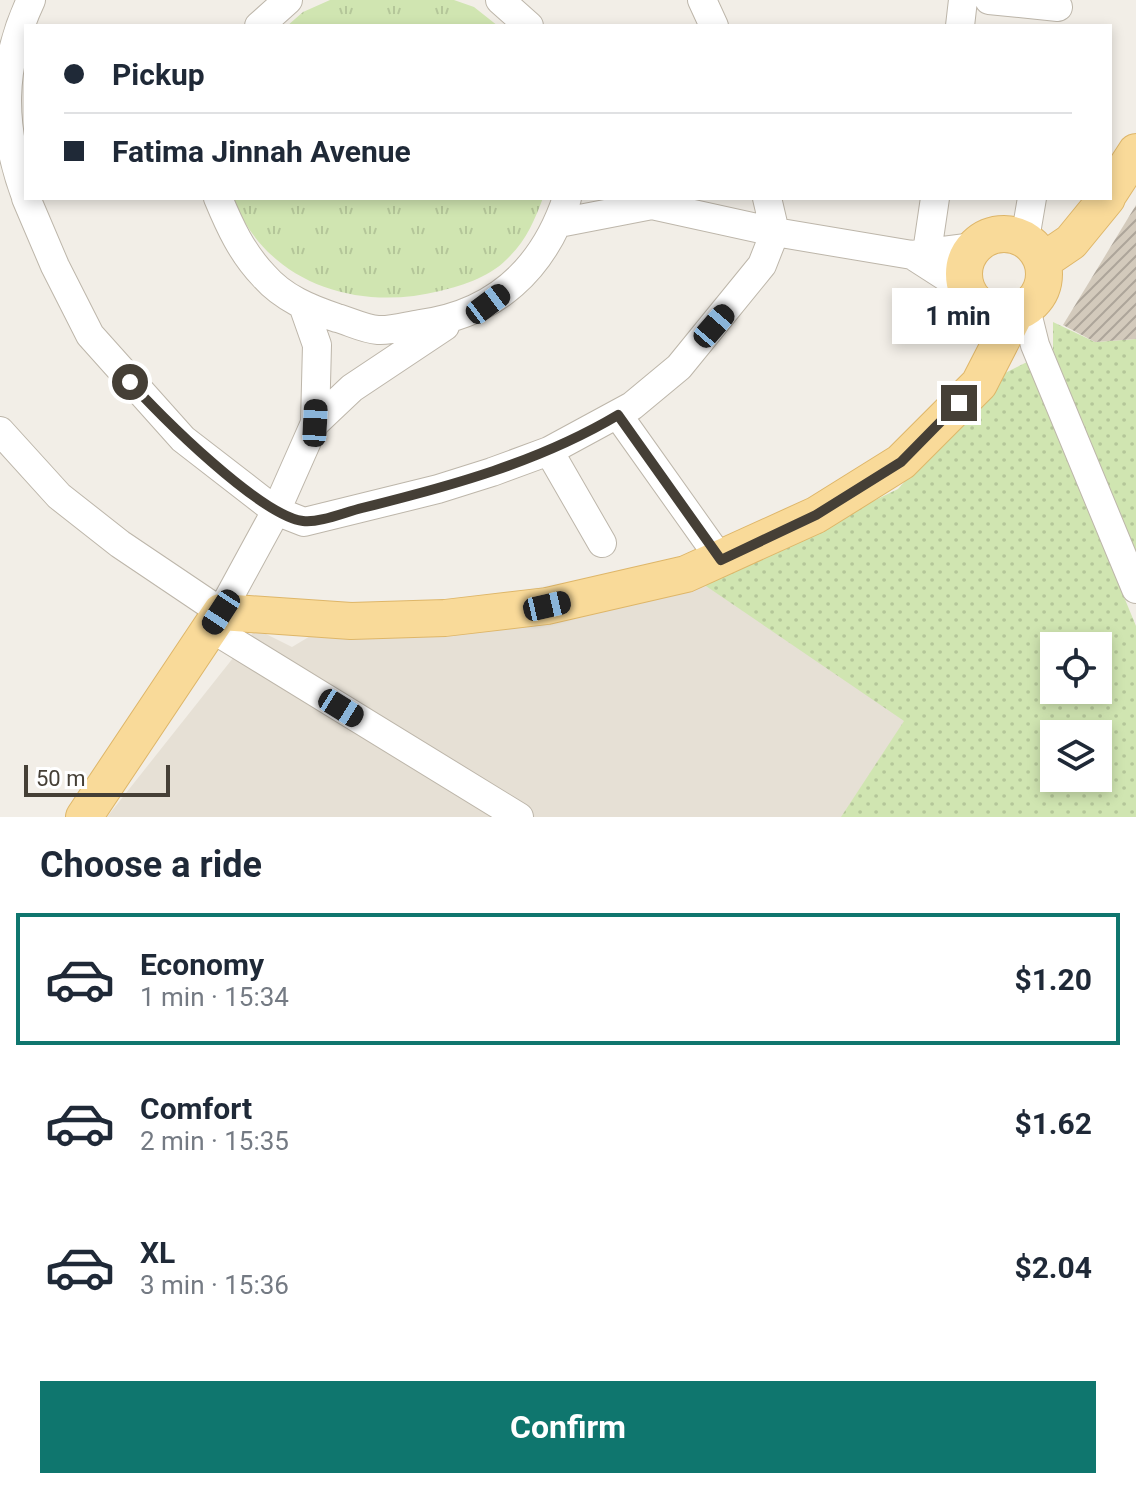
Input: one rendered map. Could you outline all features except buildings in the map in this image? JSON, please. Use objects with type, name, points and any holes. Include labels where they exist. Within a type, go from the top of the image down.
[{"type":"main road","points":[[1021,311],[987,311],[968,291],[966,262],[974,247],[998,234],[1034,250],[1071,242],[1100,200]]},
{"type":"main road","points":[[84,817],[216,620],[445,618],[547,606],[686,574],[816,515],[901,462],[979,384],[1021,311],[1043,288],[1034,250]]},
{"type":"street","points":[[24,192],[5,140],[1,115],[21,15],[31,0]]},
{"type":"street","points":[[261,24],[288,0]]},
{"type":"street","points":[[500,0],[527,24]]},
{"type":"street","points":[[702,0],[713,24]]},
{"type":"street","points":[[960,24],[963,0]]},
{"type":"street","points":[[989,0],[1058,11]]},
{"type":"street","points":[[27,200],[90,335],[183,439],[276,511],[304,522],[438,489],[549,451],[618,415],[679,367],[732,306],[762,265],[775,232],[767,200]]},
{"type":"street","points":[[219,200],[235,240],[265,279],[304,308],[378,330],[455,320]]},
{"type":"street","points":[[920,254],[934,200]]},
{"type":"street","points":[[1032,200],[1034,250]]},
{"type":"street","points":[[315,423],[352,388],[455,320],[488,304],[517,282],[540,255],[563,210],[647,202],[775,232],[920,254],[974,247]]},
{"type":"street","points":[[920,254],[968,291]]},
{"type":"street","points":[[216,620],[276,511],[315,423],[317,345],[304,308]]},
{"type":"street","points":[[1021,311],[1136,589]]},
{"type":"street","points":[[618,415],[721,560]]},
{"type":"street","points":[[0,431],[59,496],[216,620],[519,817]]},
{"type":"street","points":[[549,451],[602,543]]},
{"type":"shaded area","points":[[707,585],[905,721],[843,817],[107,817],[256,629],[292,647],[312,635],[421,637],[578,616]]},
{"type":"green space","points":[[330,0],[454,0],[474,7],[495,24],[289,24],[303,12]]},
{"type":"green space","points":[[234,200],[542,200],[521,243],[503,263],[468,283],[408,297],[346,293],[317,284],[291,270],[267,251],[248,227]]},
{"type":"green space","points":[[1053,322],[1095,342],[1136,339],[1136,569],[1053,350]]},
{"type":"green space","points":[[1027,362],[1136,626],[1136,817],[841,817],[904,721],[703,584],[898,489],[1001,375]]},
{"type":"route","points":[[130,382],[183,439],[276,511],[304,522],[438,489],[492,472],[549,451],[618,415],[721,560],[816,515],[901,462],[959,403]]}]
